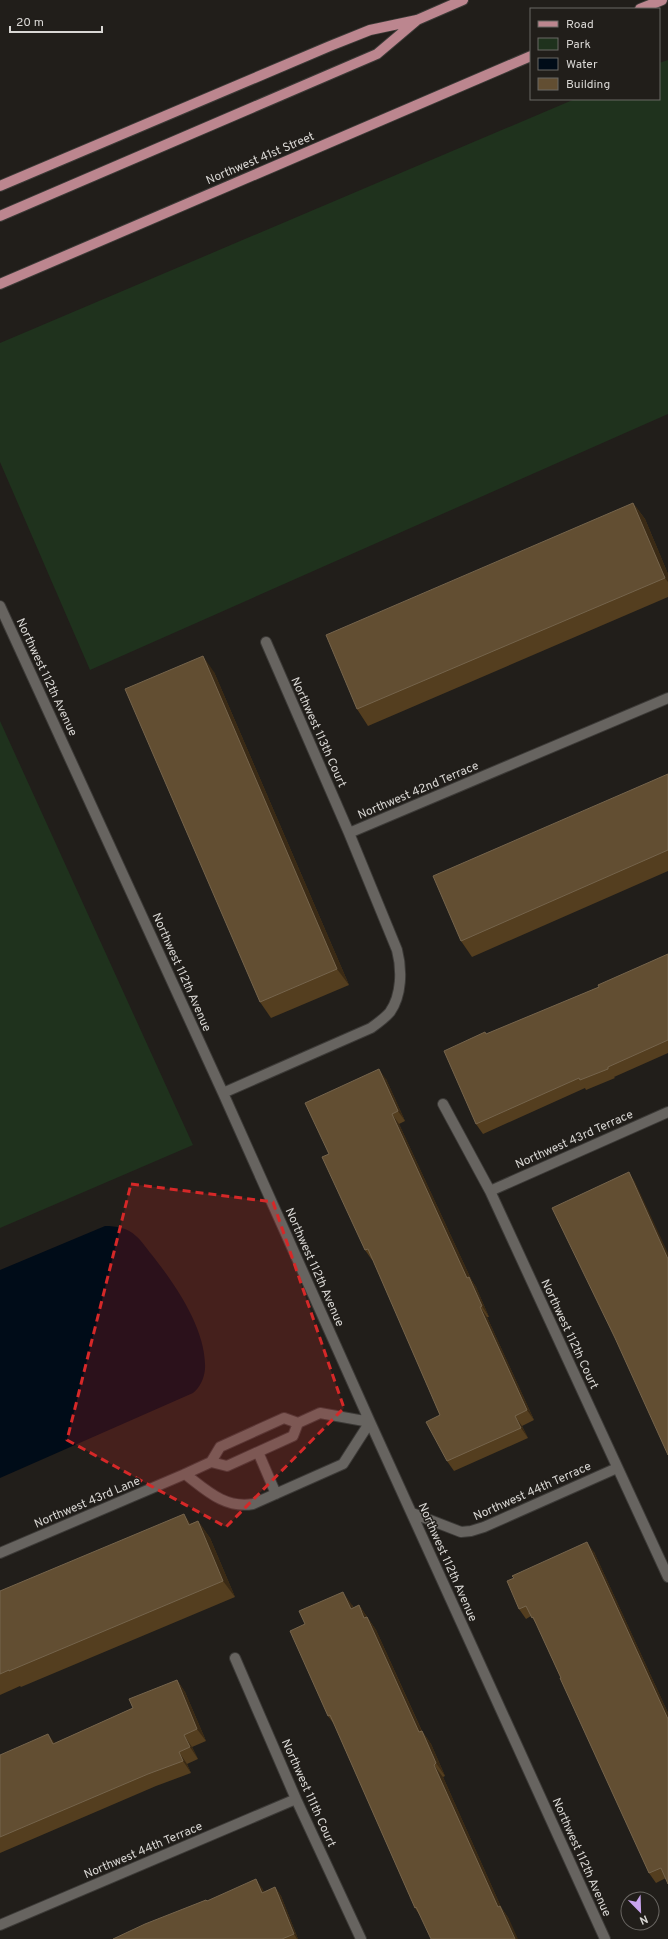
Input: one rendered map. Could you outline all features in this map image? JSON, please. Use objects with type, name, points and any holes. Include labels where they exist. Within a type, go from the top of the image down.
[{"type":"main road","points":[[0,186],[330,46],[370,30],[417,20],[463,0]]},
{"type":"main road","points":[[642,8],[662,0]]},
{"type":"main road","points":[[0,216],[377,54],[417,20]]},
{"type":"main road","name":"Northwest 41st Street","points":[[0,284],[530,56]]},
{"type":"street","name":"Northwest 112th Avenue","points":[[0,606],[223,1093],[370,1422],[605,1939]]},
{"type":"street","name":"Northwest 113th Court","points":[[266,642],[349,833]]},
{"type":"street","name":"Northwest 42nd Terrace","points":[[223,1093],[371,1028],[391,1011],[395,1001],[400,974],[400,962],[397,950],[349,833],[668,698]]},
{"type":"street","name":"Northwest 112th Court","points":[[443,1104],[490,1191],[668,1577]]},
{"type":"street","name":"Northwest 43rd Terrace","points":[[490,1191],[668,1112]]},
{"type":"street","points":[[185,1474],[230,1504],[244,1506],[253,1504],[343,1464],[370,1422],[320,1413],[298,1423],[284,1418],[220,1447],[211,1462],[228,1466],[293,1436],[298,1423]]},
{"type":"street","points":[[258,1452],[276,1494]]},
{"type":"street","name":"Northwest 43rd Lane","points":[[0,1553],[211,1462]]},
{"type":"street","name":"Northwest 44th Terrace","points":[[412,1513],[461,1532],[471,1531],[484,1527],[617,1468]]},
{"type":"street","name":"Northwest 111th Court","points":[[235,1658],[296,1798],[361,1939]]},
{"type":"street","name":"Northwest 44th Terrace","points":[[0,1925],[296,1798]]},
{"type":"highlighted area","points":[[131,1184],[273,1202],[344,1408],[226,1527],[67,1440]]},
{"type":"green space","points":[[668,60],[668,414],[90,670],[0,462],[0,343],[573,100],[660,100],[660,63]]},
{"type":"green space","points":[[0,721],[193,1145],[0,1228]]},
{"type":"water","points":[[105,1226],[122,1228],[133,1233],[161,1267],[188,1308],[201,1339],[205,1369],[203,1379],[193,1393],[0,1478],[0,1270]]},
{"type":"building","points":[[633,503],[665,578],[357,709],[326,635]]},
{"type":"building","points":[[203,656],[337,969],[260,1002],[125,689]]},
{"type":"building","points":[[668,774],[668,850],[461,941],[433,876]]},
{"type":"building","points":[[668,954],[668,1040],[608,1067],[608,1069],[580,1080],[579,1078],[476,1124],[444,1051],[485,1032],[486,1034],[599,987],[598,985]]},
{"type":"building","points":[[379,1069],[398,1111],[392,1114],[467,1278],[469,1277],[482,1306],[480,1307],[527,1410],[515,1416],[521,1428],[447,1461],[426,1422],[440,1415],[368,1249],[365,1250],[322,1157],[329,1154],[305,1103]]},
{"type":"building","points":[[629,1172],[668,1259],[668,1455],[615,1338],[552,1208]]},
{"type":"building","points":[[184,1514],[189,1525],[198,1521],[223,1581],[0,1674],[0,1591]]},
{"type":"building","points":[[587,1542],[668,1719],[668,1884],[661,1868],[649,1873],[533,1617],[532,1618],[526,1606],[519,1609],[507,1581],[514,1578],[512,1576]]},
{"type":"building","points":[[343,1592],[351,1609],[359,1605],[364,1618],[367,1617],[419,1732],[422,1731],[436,1763],[434,1765],[498,1907],[500,1906],[515,1939],[431,1939],[416,1907],[415,1908],[330,1715],[328,1716],[290,1631],[305,1624],[299,1611]]},
{"type":"building","points":[[177,1680],[197,1729],[184,1735],[190,1747],[179,1752],[183,1761],[148,1774],[0,1837],[0,1755],[48,1734],[53,1744],[133,1708],[129,1699]]},
{"type":"building","points":[[256,1879],[262,1893],[275,1887],[294,1934],[282,1939],[113,1939],[145,1924],[206,1900],[207,1901]]}]
